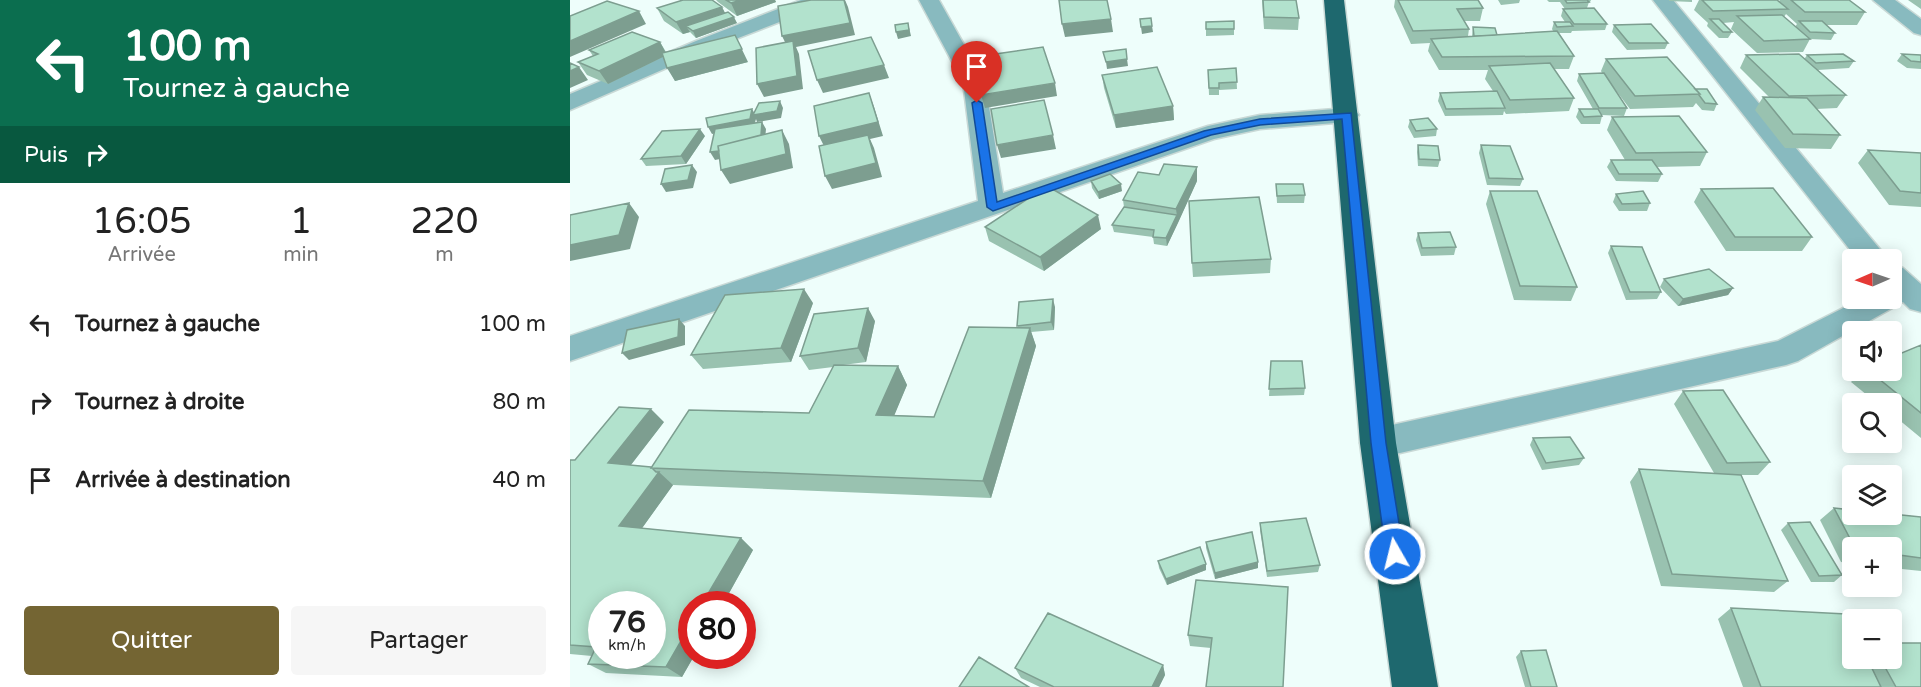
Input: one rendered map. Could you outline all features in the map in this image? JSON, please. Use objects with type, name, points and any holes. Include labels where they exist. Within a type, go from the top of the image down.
[{"type":"highway","points":[[1334,0],[1378,443],[1415,687]]},
{"type":"street","points":[[570,104],[703,45],[819,0]]},
{"type":"street","points":[[929,0],[974,82],[993,207]]},
{"type":"street","points":[[1663,0],[1865,249]]},
{"type":"street","points":[[1883,0],[1921,29]]},
{"type":"street","points":[[570,349],[1208,133],[1260,122],[1347,116]]},
{"type":"street","points":[[1378,443],[1786,352],[1904,291]]},
{"type":"building","points":[[683,0],[712,0],[722,7],[676,22],[657,8]]},
{"type":"building","points":[[811,0],[844,0],[850,23],[782,36],[778,6]]},
{"type":"building","points":[[1059,0],[1107,0],[1111,19],[1062,24]]},
{"type":"building","points":[[1263,0],[1296,0],[1299,18],[1264,17]]},
{"type":"building","points":[[1398,0],[1478,0],[1483,8],[1457,9],[1469,29],[1413,31]]},
{"type":"building","points":[[1565,0],[1587,0],[1589,2],[1567,3]]},
{"type":"building","points":[[1702,0],[1777,0],[1788,9],[1713,11]]},
{"type":"building","points":[[1791,0],[1849,0],[1865,12],[1805,12]]},
{"type":"building","points":[[607,1],[639,11],[570,41],[570,16]]},
{"type":"building","points":[[1594,8],[1607,24],[1574,24],[1563,9]]},
{"type":"building","points":[[728,12],[734,17],[693,31],[686,26]]},
{"type":"building","points":[[1782,15],[1810,39],[1764,41],[1737,16]]},
{"type":"building","points":[[1151,18],[1152,26],[1141,27],[1140,19]]},
{"type":"building","points":[[1710,19],[1719,19],[1732,32],[1723,32]]},
{"type":"building","points":[[1234,21],[1234,29],[1206,29],[1206,22]]},
{"type":"building","points":[[1799,21],[1822,21],[1835,33],[1810,32]]},
{"type":"building","points":[[1554,22],[1570,22],[1573,26],[1557,27]]},
{"type":"building","points":[[908,23],[909,30],[896,32],[895,25]]},
{"type":"building","points":[[1651,24],[1668,43],[1629,43],[1614,25]]},
{"type":"building","points":[[1473,27],[1495,28],[1497,35],[1474,36]]},
{"type":"building","points":[[1557,31],[1574,56],[1442,57],[1431,39]]},
{"type":"building","points":[[632,32],[660,42],[599,71],[578,62],[598,54],[589,50]]},
{"type":"building","points":[[735,35],[742,49],[667,68],[662,53]]},
{"type":"building","points":[[871,37],[884,65],[817,80],[808,51]]},
{"type":"building","points":[[793,41],[797,76],[757,84],[756,48]]},
{"type":"building","points":[[1043,47],[1055,83],[981,95],[975,57]]},
{"type":"building","points":[[1126,49],[1127,59],[1106,62],[1103,52]]},
{"type":"building","points":[[1799,54],[1846,95],[1789,96],[1746,55]]},
{"type":"building","points":[[1843,54],[1854,61],[1816,63],[1807,55]]},
{"type":"building","points":[[1902,54],[1921,55],[1921,62],[1911,61]]},
{"type":"building","points":[[1667,57],[1700,94],[1635,96],[1606,59]]},
{"type":"building","points":[[570,63],[579,67],[570,71]]},
{"type":"building","points":[[1550,63],[1574,98],[1510,100],[1489,66]]},
{"type":"building","points":[[1157,67],[1173,106],[1114,115],[1102,75]]},
{"type":"building","points":[[1236,68],[1237,82],[1219,83],[1219,88],[1209,88],[1208,70]]},
{"type":"building","points":[[1604,73],[1627,108],[1599,108],[1579,74]]},
{"type":"building","points":[[1695,89],[1707,89],[1717,104],[1705,103]]},
{"type":"building","points":[[1497,91],[1505,108],[1446,109],[1440,93]]},
{"type":"building","points":[[869,93],[878,122],[819,136],[814,106]]},
{"type":"building","points":[[1763,97],[1807,98],[1840,135],[1793,134]]},
{"type":"building","points":[[1044,100],[1053,135],[997,145],[991,109]]},
{"type":"building","points":[[780,101],[777,111],[753,115],[759,103]]},
{"type":"building","points":[[752,109],[750,119],[708,127],[706,118]]},
{"type":"building","points":[[1579,109],[1598,109],[1602,116],[1584,117]]},
{"type":"building","points":[[1679,116],[1707,152],[1636,153],[1612,117]]},
{"type":"building","points":[[1428,118],[1437,129],[1416,131],[1410,120]]},
{"type":"building","points":[[762,122],[761,135],[718,146],[719,151],[710,152],[715,129]]},
{"type":"building","points":[[700,129],[681,156],[641,159],[662,131]]},
{"type":"building","points":[[782,130],[786,154],[721,170],[718,146]]},
{"type":"building","points":[[868,135],[876,163],[825,176],[819,146]]},
{"type":"building","points":[[1418,145],[1438,146],[1440,160],[1419,159]]},
{"type":"building","points":[[1481,145],[1510,146],[1523,179],[1489,178]]},
{"type":"building","points":[[1868,150],[1921,153],[1921,193],[1900,191]]},
{"type":"building","points":[[1611,160],[1652,160],[1662,174],[1619,174]]},
{"type":"building","points":[[1164,164],[1197,167],[1176,209],[1123,200],[1138,172],[1159,175]]},
{"type":"building","points":[[692,165],[688,180],[661,184],[665,169]]},
{"type":"building","points":[[1110,174],[1121,184],[1098,192],[1091,181]]},
{"type":"building","points":[[1276,184],[1303,184],[1305,195],[1277,196]]},
{"type":"building","points":[[1047,186],[1098,215],[1040,257],[985,227]]},
{"type":"building","points":[[1773,188],[1812,237],[1735,237],[1701,189]]},
{"type":"building","points":[[1490,191],[1537,191],[1577,287],[1520,286]]},
{"type":"building","points":[[1643,191],[1650,203],[1622,204],[1616,194]]},
{"type":"building","points":[[1259,197],[1271,259],[1192,263],[1189,201]]},
{"type":"building","points":[[629,203],[619,235],[570,245],[570,215]]},
{"type":"building","points":[[1124,207],[1177,215],[1166,238],[1153,237],[1154,230],[1112,225]]},
{"type":"building","points":[[1450,232],[1456,247],[1422,248],[1418,233]]},
{"type":"building","points":[[1611,246],[1642,247],[1661,292],[1630,292]]},
{"type":"building","points":[[1709,269],[1733,288],[1683,299],[1664,279]]},
{"type":"building","points":[[804,289],[781,348],[691,355],[725,295]]},
{"type":"building","points":[[1053,299],[1051,322],[1017,326],[1019,302]]},
{"type":"building","points":[[868,308],[858,348],[800,356],[814,314]]},
{"type":"building","points":[[679,319],[678,337],[622,353],[627,330]]},
{"type":"building","points":[[969,327],[1030,328],[983,481],[651,468],[689,410],[809,413],[834,365],[898,366],[876,415],[934,417]]},
{"type":"building","points":[[1921,345],[1921,413],[1902,398],[1902,393],[1896,393],[1882,381],[1902,381],[1902,353]]},
{"type":"building","points":[[1271,361],[1302,361],[1305,388],[1269,389]]},
{"type":"building","points":[[1723,390],[1770,462],[1727,463],[1683,391]]},
{"type":"building","points":[[619,407],[651,409],[608,463],[651,467],[659,472],[619,526],[741,538],[710,591],[678,591],[678,646],[666,667],[666,591],[588,591],[588,646],[570,645],[570,460],[575,460]]},
{"type":"building","points":[[1570,437],[1584,458],[1546,463],[1533,438]]},
{"type":"building","points":[[1639,469],[1741,475],[1788,581],[1672,574]]},
{"type":"building","points":[[1834,508],[1842,509],[1842,523]]},
{"type":"building","points":[[1902,515],[1921,517],[1921,558],[1902,555],[1902,537],[1849,537],[1843,525],[1902,525]]},
{"type":"building","points":[[1306,518],[1320,565],[1267,571],[1260,523]]},
{"type":"building","points":[[1810,522],[1842,575],[1819,576],[1788,523]]},
{"type":"building","points":[[1252,532],[1258,562],[1215,573],[1206,542]]},
{"type":"building","points":[[1200,547],[1206,564],[1166,579],[1158,561]]},
{"type":"building","points":[[1196,580],[1288,587],[1283,687],[1206,687],[1212,638],[1188,635]]},
{"type":"building","points":[[1731,608],[1842,614],[1842,669],[1872,669],[1881,687],[1761,687]]},
{"type":"building","points":[[1048,613],[1163,665],[1152,687],[1054,687],[1015,668]]},
{"type":"building","points":[[1902,643],[1921,643],[1921,687],[1896,687],[1886,669],[1902,669]]},
{"type":"building","points":[[1546,650],[1557,687],[1531,687],[1521,651]]},
{"type":"building","points":[[979,657],[1029,687],[959,687]]},
{"type":"route","points":[[977,103],[993,207],[1208,133],[1260,122],[1347,116],[1378,443],[1395,554]]}]
